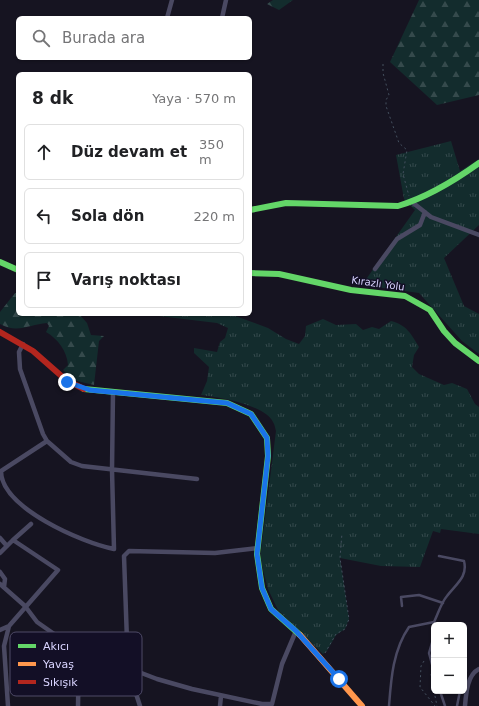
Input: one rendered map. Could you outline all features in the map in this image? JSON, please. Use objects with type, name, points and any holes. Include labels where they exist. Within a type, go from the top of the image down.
[{"type":"street","points":[[168,16],[172,0]]},
{"type":"street","points":[[222,16],[226,0]]},
{"type":"street","points":[[252,209],[279,203],[386,207],[398,206],[412,202],[453,182],[479,163]]},
{"type":"street","points":[[412,202],[425,212],[479,235]]},
{"type":"street","points":[[375,269],[398,239],[420,225],[425,212]]},
{"type":"street","points":[[0,262],[16,269]]},
{"type":"street","name":"Kırazlı Yolu","points":[[252,272],[278,274],[351,290],[405,296],[430,310],[444,331],[456,343],[479,361]]},
{"type":"street","points":[[0,332],[23,344],[37,354],[67,382],[90,390],[227,403],[251,414],[267,438],[268,456],[257,554],[262,588],[271,609],[296,631],[362,706]]},
{"type":"street","points":[[23,344],[19,352],[20,369],[43,434],[47,441],[71,462],[82,466],[197,479]]},
{"type":"street","points":[[47,441],[1,471],[1,479],[9,492],[48,524],[86,541],[114,549],[112,470],[114,392]]},
{"type":"street","points":[[0,553],[31,524]]},
{"type":"street","points":[[0,538],[7,546]]},
{"type":"street","points":[[8,706],[4,646],[9,626],[25,606],[45,587],[58,570],[13,540]]},
{"type":"street","points":[[126,632],[123,565],[124,556],[129,551],[215,553],[258,548]]},
{"type":"street","points":[[0,572],[5,579],[2,586],[25,606],[37,622],[51,632]]},
{"type":"street","points":[[0,630],[9,626]]},
{"type":"street","points":[[142,675],[192,690],[262,704],[272,704],[282,664],[296,631]]},
{"type":"street","points":[[465,706],[467,689],[474,671],[479,669]]},
{"type":"street","points":[[78,696],[78,706]]},
{"type":"street","points":[[137,696],[140,706]]},
{"type":"street","points":[[220,706],[221,696]]},
{"type":"lane","points":[[434,622],[446,597],[461,580],[466,568],[464,561],[439,556]]},
{"type":"lane","points":[[402,606],[401,598],[419,595],[443,603]]},
{"type":"lane","points":[[389,706],[392,668],[402,637],[409,627],[431,623]]},
{"type":"lane","points":[[431,646],[429,653],[431,661]]},
{"type":"lane","points":[[441,694],[445,706]]},
{"type":"lane","points":[[457,706],[459,694]]},
{"type":"path","points":[[383,64],[383,72],[389,95],[386,100],[386,106],[399,143],[407,150],[403,174],[412,202]]},
{"type":"path","points":[[320,657],[328,650],[336,634],[345,629],[349,619],[340,558],[342,533]]},
{"type":"path","points":[[424,661],[421,666],[420,687],[436,706]]},
{"type":"path","points":[[434,694],[436,706]]},
{"type":"green space","points":[[273,0],[293,0],[279,10],[267,4]]},
{"type":"green space","points":[[419,0],[479,0],[479,95],[437,105],[390,62]]},
{"type":"green space","points":[[451,141],[460,171],[479,159],[479,225],[444,258],[464,306],[479,314],[479,354],[462,341],[419,293],[362,285],[415,210],[404,199],[396,155]]},
{"type":"green space","points":[[16,293],[16,316],[81,316],[87,323],[91,335],[104,336],[99,341],[94,385],[73,380],[63,370],[68,365],[66,355],[58,342],[46,332],[49,326],[47,323],[24,328],[6,327],[0,324],[0,312]]},
{"type":"green space","points":[[159,316],[235,316],[268,328],[286,339],[299,344],[305,336],[306,326],[323,319],[336,325],[356,324],[363,330],[372,327],[379,329],[391,321],[405,328],[414,338],[419,347],[414,355],[412,367],[419,374],[444,385],[452,383],[467,389],[475,404],[479,407],[479,534],[441,529],[440,533],[433,531],[420,567],[381,566],[340,558],[349,619],[345,629],[336,635],[327,651],[323,654],[278,610],[268,589],[260,558],[276,431],[274,423],[261,411],[241,403],[201,395],[207,381],[209,367],[194,353],[194,348],[217,352],[220,342],[225,338],[228,328],[217,323]]},
{"type":"traffic: fast","points":[[252,210],[286,203],[398,206],[420,198],[440,188],[479,163]]},
{"type":"traffic: fast","points":[[0,262],[16,269]]},
{"type":"traffic: fast","points":[[252,273],[279,274],[351,290],[405,296],[430,310],[444,331],[455,343],[479,361]]},
{"type":"traffic: fast","points":[[84,389],[227,403],[251,414],[267,438],[268,456],[257,554],[262,588],[271,609],[300,635]]},
{"type":"traffic: slow","points":[[300,635],[362,706]]},
{"type":"traffic: jam","points":[[0,332],[33,351],[66,380],[84,389]]},
{"type":"route","points":[[67,382],[76,387],[90,390],[227,403],[251,414],[267,438],[268,456],[260,513],[257,554],[262,588],[271,609],[296,631],[339,679]]}]
